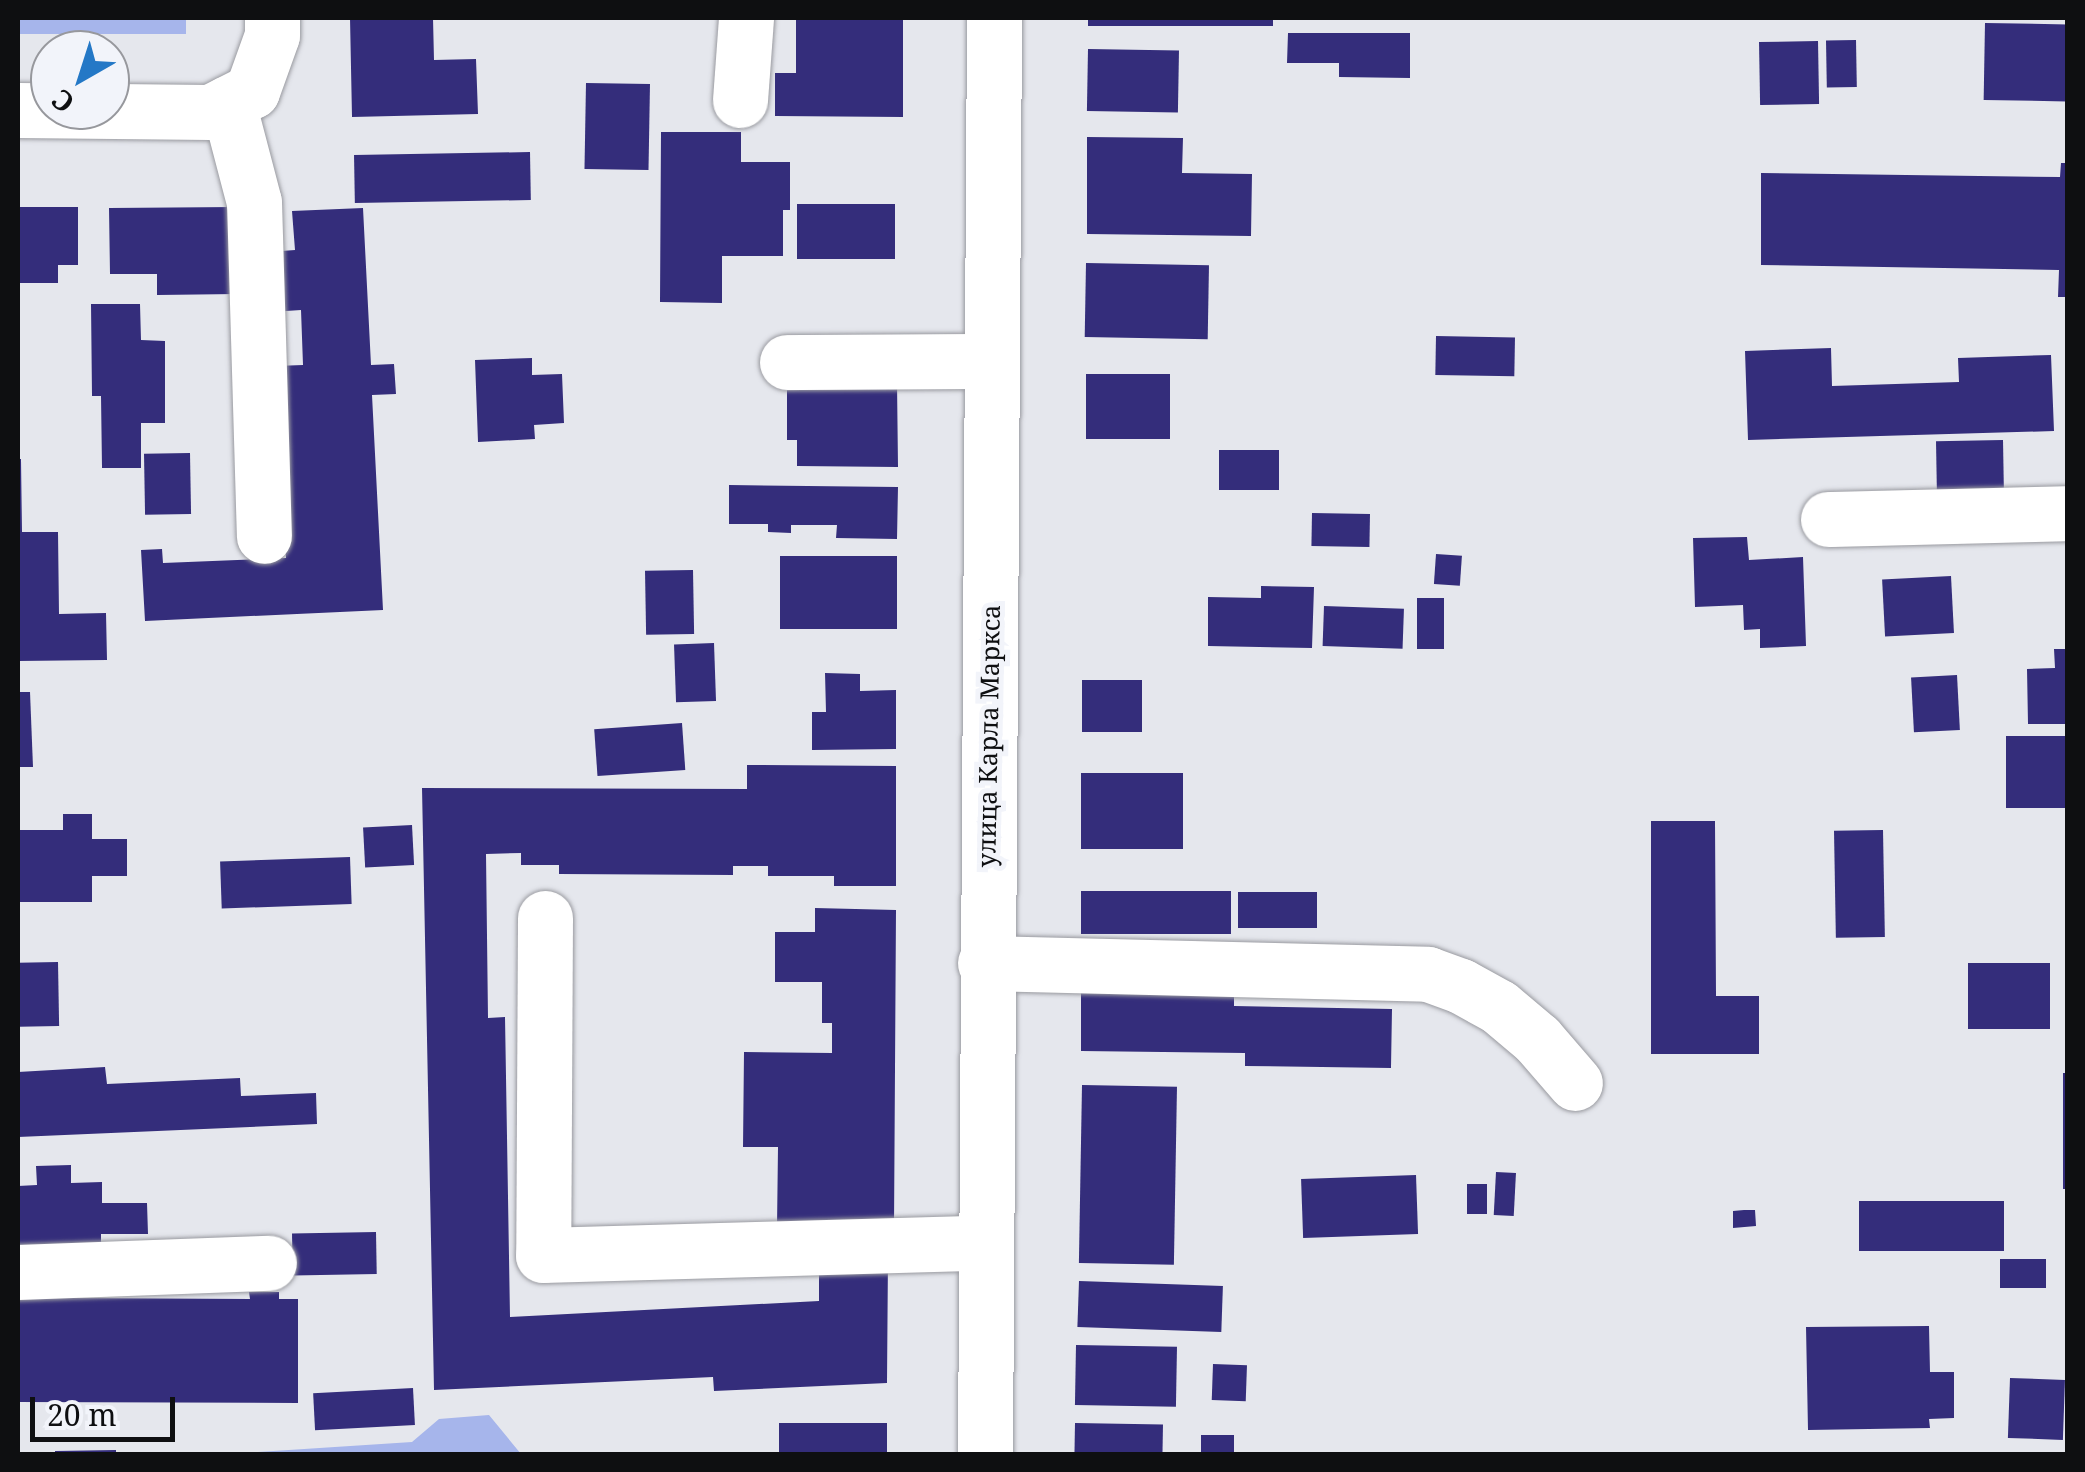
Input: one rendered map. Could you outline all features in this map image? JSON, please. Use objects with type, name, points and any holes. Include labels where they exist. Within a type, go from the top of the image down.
[{"type":"street","points":[[18,110],[210,112],[252,91],[272,35],[272,18]]},
{"type":"street","points":[[740,100],[746,18]]},
{"type":"street","name":"улица Карла Маркса","points":[[985,1454],[985,963],[994,18]]},
{"type":"street","points":[[228,104],[254,202],[264,536]]},
{"type":"street","points":[[787,362],[992,361]]},
{"type":"street","points":[[1828,519],[2068,513]]},
{"type":"street","points":[[545,918],[543,1255],[986,1243]]},
{"type":"street","points":[[985,963],[1428,974],[1461,986],[1498,1007],[1537,1039],[1575,1084]]},
{"type":"street","points":[[18,1272],[269,1263]]},
{"type":"shaded area","points":[[18,18],[186,18],[186,34],[30,30],[30,34],[18,34]]},
{"type":"shaded area","points":[[489,1415],[521,1454],[227,1454],[412,1442],[439,1419]]},
{"type":"building","points":[[350,18],[433,18],[434,60],[476,59],[478,114],[352,117]]},
{"type":"building","points":[[796,18],[903,18],[903,117],[775,116],[775,73],[796,73]]},
{"type":"building","points":[[1088,18],[1273,18],[1273,26],[1088,26]]},
{"type":"building","points":[[1985,23],[2068,24],[2067,101],[1984,100]]},
{"type":"building","points":[[1288,33],[1410,33],[1410,78],[1339,77],[1339,63],[1287,63]]},
{"type":"building","points":[[1856,40],[1857,87],[1827,88],[1826,41]]},
{"type":"building","points":[[1818,41],[1819,104],[1760,105],[1759,42]]},
{"type":"building","points":[[1088,49],[1179,51],[1178,113],[1087,111]]},
{"type":"building","points":[[586,83],[650,84],[648,170],[584,169]]},
{"type":"building","points":[[661,132],[741,132],[741,162],[790,162],[790,210],[783,210],[783,256],[722,256],[722,303],[660,302]]},
{"type":"building","points":[[1087,137],[1183,138],[1182,173],[1252,174],[1251,236],[1087,234]]},
{"type":"building","points":[[530,152],[531,200],[355,203],[354,155]]},
{"type":"building","points":[[2061,163],[2068,163],[2068,297],[2058,297],[2059,270],[1761,265],[1761,173],[2060,177]]},
{"type":"building","points":[[797,204],[895,204],[895,259],[797,259]]},
{"type":"building","points":[[18,207],[78,207],[78,265],[58,265],[58,283],[18,283]]},
{"type":"building","points":[[236,207],[237,294],[157,295],[157,274],[110,274],[109,208]]},
{"type":"building","points":[[363,208],[371,365],[394,364],[396,394],[372,395],[383,610],[145,621],[141,550],[162,549],[163,563],[286,558],[276,366],[303,365],[301,310],[271,312],[268,252],[295,250],[292,211]]},
{"type":"building","points":[[1086,263],[1209,265],[1208,339],[1085,337]]},
{"type":"building","points":[[91,304],[140,304],[141,340],[165,341],[165,423],[141,423],[141,468],[102,468],[101,396],[92,396]]},
{"type":"building","points":[[1436,336],[1515,337],[1514,376],[1435,375]]},
{"type":"building","points":[[1831,348],[1832,386],[1959,382],[1958,358],[2051,355],[2054,431],[1748,440],[1745,351]]},
{"type":"building","points":[[532,358],[532,375],[562,374],[564,423],[534,425],[535,439],[478,442],[475,360]]},
{"type":"building","points":[[1086,374],[1170,374],[1170,439],[1086,439]]},
{"type":"building","points":[[787,382],[897,382],[898,467],[797,466],[797,440],[787,440]]},
{"type":"building","points":[[2003,440],[2004,492],[1937,493],[1936,441]]},
{"type":"building","points":[[1219,450],[1279,450],[1279,490],[1219,490]]},
{"type":"building","points":[[190,453],[191,514],[145,515],[144,454]]},
{"type":"building","points":[[18,459],[22,532],[58,532],[59,614],[106,613],[107,660],[18,661]]},
{"type":"building","points":[[729,485],[898,487],[897,539],[836,538],[837,525],[791,525],[791,533],[768,532],[768,524],[729,524]]},
{"type":"building","points":[[1312,513],[1370,514],[1369,547],[1311,546]]},
{"type":"building","points":[[1747,537],[1749,560],[1803,557],[1806,646],[1760,648],[1760,629],[1744,630],[1743,605],[1695,607],[1693,538]]},
{"type":"building","points":[[1436,554],[1462,556],[1460,586],[1434,584]]},
{"type":"building","points":[[780,556],[897,556],[897,629],[780,629]]},
{"type":"building","points":[[693,570],[694,634],[646,635],[645,571]]},
{"type":"building","points":[[1951,576],[1954,633],[1885,637],[1882,580]]},
{"type":"building","points":[[1261,586],[1314,587],[1312,648],[1208,646],[1208,597],[1261,598]]},
{"type":"building","points":[[1417,598],[1444,598],[1444,649],[1417,649]]},
{"type":"building","points":[[1324,606],[1404,609],[1403,649],[1323,646]]},
{"type":"building","points":[[714,643],[716,701],[676,702],[674,644]]},
{"type":"building","points":[[2054,649],[2068,649],[2068,724],[2028,724],[2027,669],[2055,668]]},
{"type":"building","points":[[825,673],[860,674],[860,691],[896,690],[896,749],[812,750],[812,712],[826,712]]},
{"type":"building","points":[[1957,675],[1960,730],[1914,732],[1911,677]]},
{"type":"building","points":[[1082,680],[1142,680],[1142,732],[1082,732]]},
{"type":"building","points":[[18,692],[30,692],[33,767],[18,767]]},
{"type":"building","points":[[682,723],[685,770],[597,776],[594,729]]},
{"type":"building","points":[[2006,736],[2068,736],[2068,808],[2006,808]]},
{"type":"building","points":[[747,765],[896,766],[896,886],[834,886],[834,876],[768,876],[768,866],[733,866],[733,875],[559,874],[559,865],[521,865],[521,853],[486,854],[488,1018],[505,1017],[510,1317],[819,1301],[819,1255],[888,1255],[887,1383],[714,1391],[713,1377],[434,1390],[422,788],[747,789]]},
{"type":"building","points":[[1081,773],[1183,773],[1183,849],[1081,849]]},
{"type":"building","points":[[63,814],[92,814],[92,839],[127,839],[127,876],[92,876],[92,902],[18,902],[18,830],[63,830]]},
{"type":"building","points":[[1651,821],[1715,821],[1716,996],[1759,996],[1759,1054],[1651,1054]]},
{"type":"building","points":[[412,825],[414,865],[365,868],[363,828]]},
{"type":"building","points":[[1883,830],[1885,937],[1836,938],[1834,831]]},
{"type":"building","points":[[350,857],[352,904],[222,909],[220,862]]},
{"type":"building","points":[[1081,891],[1231,891],[1231,934],[1081,934]]},
{"type":"building","points":[[1238,892],[1317,892],[1317,928],[1238,928]]},
{"type":"building","points":[[815,908],[896,910],[894,1229],[777,1227],[778,1147],[743,1147],[744,1052],[832,1053],[832,1023],[822,1023],[822,982],[775,982],[775,932],[815,932]]},
{"type":"building","points":[[58,962],[59,1026],[19,1027],[18,963]]},
{"type":"building","points":[[1968,963],[2050,963],[2050,1029],[1968,1029]]},
{"type":"building","points":[[1081,990],[1234,992],[1234,1006],[1392,1009],[1391,1068],[1245,1066],[1245,1053],[1081,1051]]},
{"type":"building","points":[[105,1067],[107,1084],[240,1078],[241,1096],[316,1093],[317,1124],[18,1137],[18,1072]]},
{"type":"building","points":[[2063,1073],[2068,1073],[2068,1189],[2063,1189]]},
{"type":"building","points":[[1082,1085],[1177,1087],[1174,1265],[1079,1263]]},
{"type":"building","points":[[71,1165],[71,1183],[102,1182],[102,1203],[147,1203],[148,1234],[101,1234],[101,1244],[18,1246],[18,1186],[37,1185],[36,1166]]},
{"type":"building","points":[[1496,1172],[1516,1173],[1514,1216],[1494,1215]]},
{"type":"building","points":[[1416,1175],[1418,1234],[1303,1238],[1301,1179]]},
{"type":"building","points":[[1467,1184],[1487,1184],[1487,1214],[1467,1214]]},
{"type":"building","points":[[1859,1201],[2004,1201],[2004,1251],[1859,1251]]},
{"type":"building","points":[[1755,1210],[1756,1226],[1733,1228],[1733,1211]]},
{"type":"building","points":[[376,1232],[377,1274],[293,1275],[292,1233]]},
{"type":"building","points":[[2000,1259],[2046,1259],[2046,1288],[2000,1288]]},
{"type":"building","points":[[1079,1281],[1223,1286],[1221,1332],[1077,1327]]},
{"type":"building","points":[[249,1292],[279,1292],[279,1299],[298,1299],[298,1403],[18,1402],[18,1298],[69,1293],[69,1298],[250,1299]]},
{"type":"building","points":[[1929,1326],[1930,1372],[1954,1372],[1954,1418],[1929,1419],[1930,1428],[1808,1430],[1806,1327]]},
{"type":"building","points":[[1076,1345],[1177,1347],[1176,1407],[1075,1405]]},
{"type":"building","points":[[1213,1364],[1247,1365],[1246,1401],[1212,1400]]},
{"type":"building","points":[[2010,1378],[2065,1380],[2063,1440],[2008,1438]]},
{"type":"building","points":[[413,1388],[415,1425],[315,1430],[313,1393]]},
{"type":"building","points":[[779,1423],[887,1423],[887,1454],[779,1454]]},
{"type":"building","points":[[1075,1423],[1163,1425],[1162,1454],[1074,1454]]},
{"type":"building","points":[[1201,1435],[1234,1435],[1234,1454],[1201,1454]]},
{"type":"building","points":[[116,1450],[116,1454],[55,1454],[55,1451]]}]
